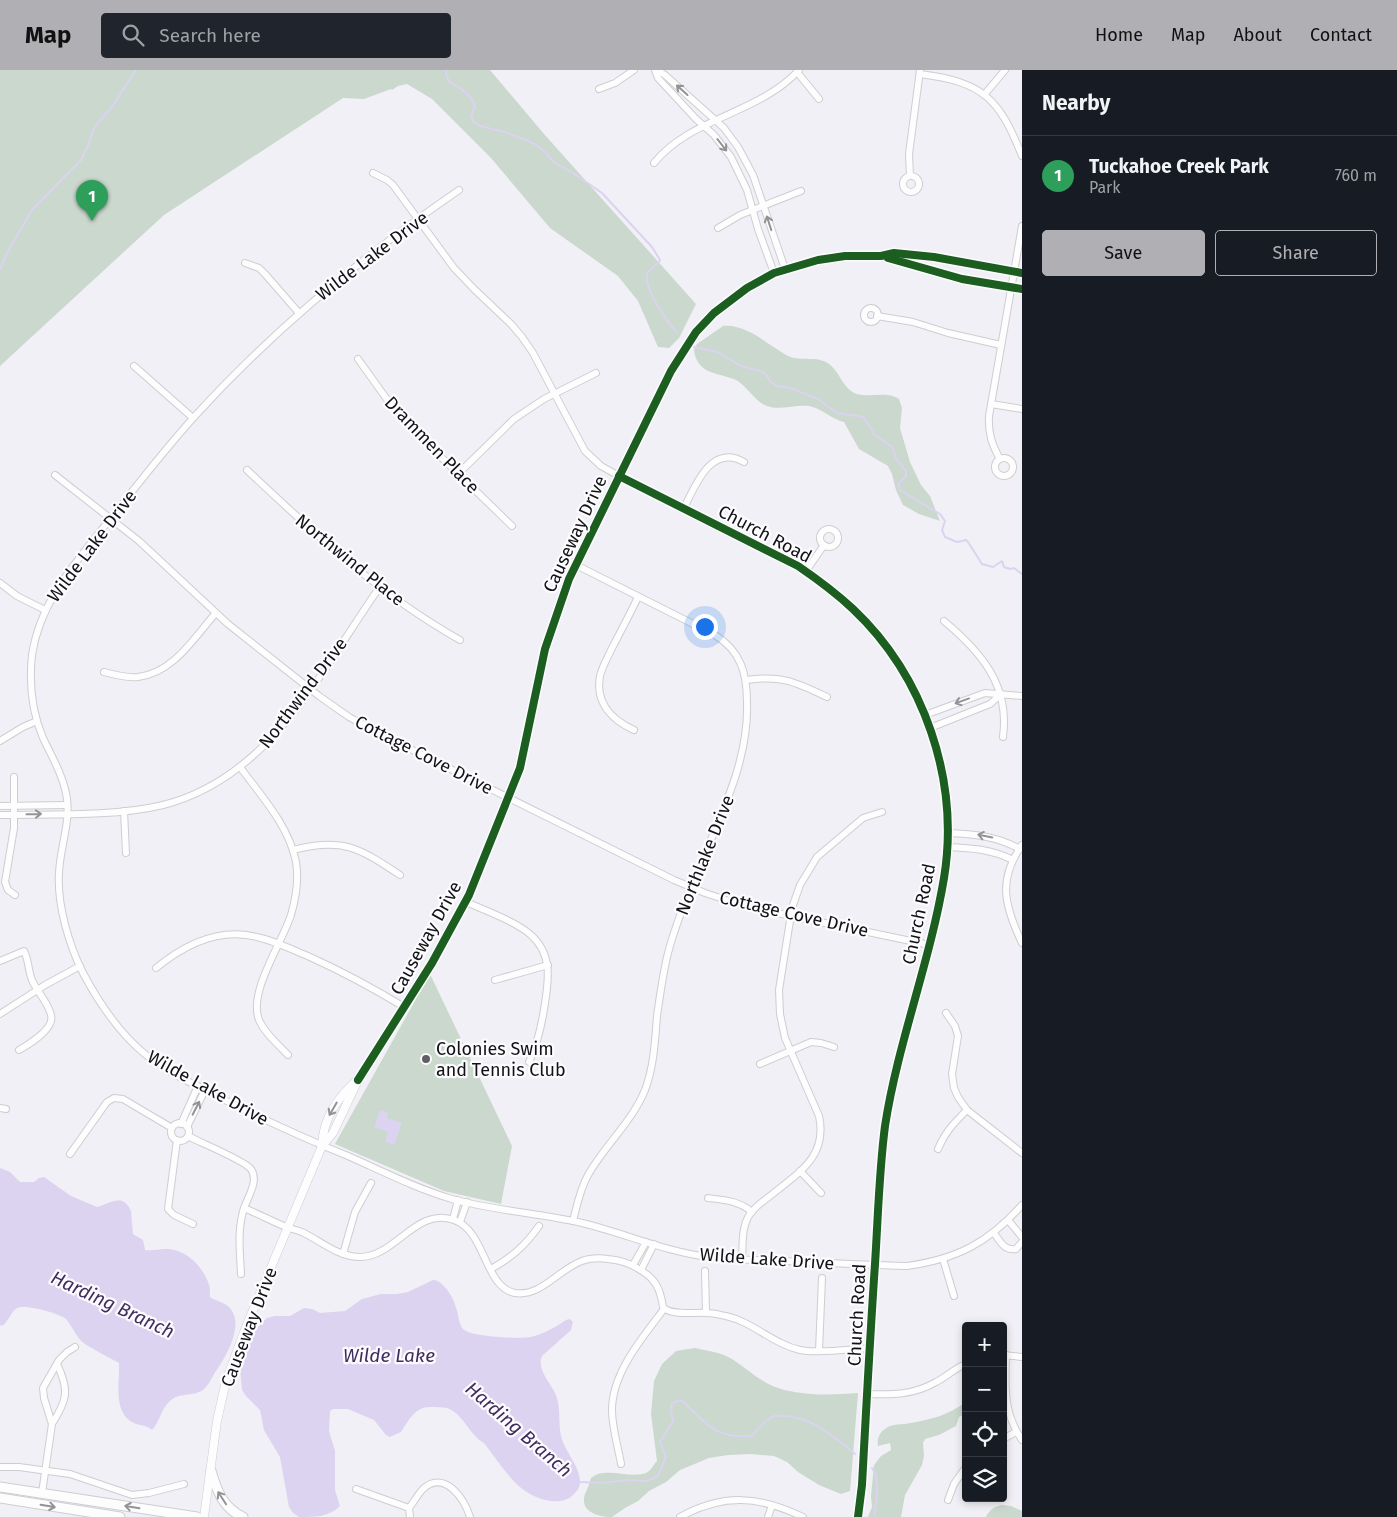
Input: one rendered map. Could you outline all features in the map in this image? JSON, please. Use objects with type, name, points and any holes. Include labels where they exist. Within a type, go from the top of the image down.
[{"type":"main road","points":[[211,1471],[216,1490],[222,1500],[234,1512],[243,1517]]},
{"type":"main road","points":[[0,1487],[197,1517]]},
{"type":"main road","points":[[0,1498],[120,1517]]},
{"type":"street","points":[[599,89],[615,83],[634,70]]},
{"type":"street","points":[[656,70],[665,74],[724,128],[747,161],[754,175],[786,269]]},
{"type":"street","points":[[656,70],[658,78],[714,135],[731,157],[742,178],[774,273]]},
{"type":"street","points":[[984,95],[1005,70]]},
{"type":"street","points":[[654,163],[670,145],[704,126],[755,103],[773,92],[798,71],[818,99]]},
{"type":"street","points":[[910,176],[909,154],[920,72],[956,80],[976,89],[984,95],[1002,112],[1022,156]]},
{"type":"street","name":"Church Road","points":[[373,173],[387,180],[466,281],[508,320],[522,337],[585,451],[601,466],[619,476],[806,571],[836,594],[873,630],[900,666],[930,728],[943,781],[947,847],[944,879],[930,945],[900,1050],[889,1104],[881,1166],[858,1517]]},
{"type":"street","name":"Wilde Lake Drive","points":[[459,190],[355,267],[299,313],[248,360],[193,418],[58,586],[44,610],[36,635],[31,667],[32,692],[37,721],[60,774],[67,796],[68,814],[58,873],[59,892],[67,932],[80,966],[96,995],[129,1039],[154,1061],[205,1090],[270,1123],[322,1146],[458,1200],[573,1221],[689,1254],[742,1260],[907,1266],[942,1259],[971,1247],[994,1232],[1022,1205]]},
{"type":"street","points":[[718,228],[740,215],[801,191]]},
{"type":"street","points":[[1000,459],[992,445],[990,434],[991,404],[1011,288],[1018,272],[1022,226]]},
{"type":"street","name":"Causeway Drive","points":[[204,1517],[217,1421],[226,1381],[246,1327],[322,1146],[323,1131],[330,1114],[342,1094],[358,1080],[448,936],[466,902],[509,798],[525,750],[545,649],[576,565],[671,371],[696,332],[727,302],[747,288],[774,273],[818,260],[835,257],[881,256],[894,253],[919,255],[1018,272]]},
{"type":"street","name":"Causeway Drive","points":[[881,256],[955,277],[1022,290]]},
{"type":"street","points":[[245,263],[259,268],[299,313]]},
{"type":"street","points":[[878,316],[913,322],[948,334],[1001,345]]},
{"type":"street","name":"Drammen Place","points":[[358,359],[385,398],[409,426],[512,526]]},
{"type":"street","points":[[134,366],[193,418]]},
{"type":"street","points":[[458,474],[514,419],[531,406],[596,373]]},
{"type":"street","points":[[991,404],[1022,409]]},
{"type":"street","points":[[684,508],[701,475],[710,464],[727,458],[744,462]]},
{"type":"street","name":"Northwind Place","points":[[247,470],[318,537],[379,588],[460,640]]},
{"type":"street","name":"Cottage Cove Drive","points":[[55,475],[139,541],[215,614],[311,689],[360,724],[691,887],[748,907],[930,945]]},
{"type":"street","points":[[806,571],[824,545]]},
{"type":"street","name":"Northlake Drive","points":[[573,1221],[580,1191],[589,1173],[634,1112],[645,1090],[653,1062],[660,992],[668,955],[691,887],[730,793],[742,756],[748,714],[746,680],[740,660],[734,651],[721,639],[576,565]]},
{"type":"street","points":[[0,583],[16,596],[44,610]]},
{"type":"street","name":"Northwind Drive","points":[[0,815],[124,811],[162,805],[205,789],[257,754],[275,734],[334,658],[379,588]]},
{"type":"street","points":[[634,730],[622,725],[608,712],[600,696],[599,686],[602,670],[638,596]]},
{"type":"street","points":[[104,672],[140,677],[160,671],[178,656],[215,614]]},
{"type":"street","points":[[944,621],[961,635],[981,657],[994,677],[1005,714],[1003,737]]},
{"type":"street","points":[[746,680],[768,677],[787,679],[827,696]]},
{"type":"street","points":[[925,715],[985,693],[1022,696]]},
{"type":"street","points":[[930,728],[990,704],[1000,695]]},
{"type":"street","points":[[0,741],[37,721]]},
{"type":"street","points":[[240,767],[281,824],[293,850],[296,868],[296,896],[290,917],[260,986],[256,1006],[259,1020],[266,1031],[288,1055]]},
{"type":"street","points":[[14,777],[14,828],[5,882],[8,890],[15,895]]},
{"type":"street","points":[[0,806],[67,805]]},
{"type":"street","points":[[124,811],[126,853]]},
{"type":"street","points":[[742,1260],[745,1225],[752,1212],[810,1162],[817,1151],[821,1139],[819,1116],[790,1050],[782,1026],[779,990],[792,908],[800,885],[817,858],[863,818],[882,812]]},
{"type":"street","points":[[947,833],[986,835],[1021,847],[1013,860],[1007,878],[1006,902],[1022,943]]},
{"type":"street","points":[[293,850],[318,844],[345,845],[362,851],[400,875]]},
{"type":"street","points":[[947,847],[982,849],[995,852],[1013,860]]},
{"type":"street","points":[[466,902],[526,931],[540,946],[548,965],[549,978],[541,1030],[529,1062]]},
{"type":"street","points":[[156,968],[170,956],[189,945],[218,936],[249,935],[278,944],[333,967],[404,1007]]},
{"type":"street","points":[[0,962],[24,951],[27,956],[32,979],[49,1010],[52,1020],[40,1036],[19,1050]]},
{"type":"street","points":[[495,980],[548,965]]},
{"type":"street","points":[[0,1014],[37,990],[80,966]]},
{"type":"street","points":[[946,1013],[955,1026],[958,1036],[953,1064],[953,1082],[958,1097],[967,1110],[1022,1153]]},
{"type":"street","points":[[760,1064],[811,1042],[834,1047]]},
{"type":"street","points":[[184,1125],[198,1086]]},
{"type":"street","points":[[184,1125],[205,1090]]},
{"type":"street","points":[[70,1154],[107,1102],[114,1098],[122,1099],[172,1128]]},
{"type":"street","points":[[938,1149],[949,1128],[967,1110]]},
{"type":"street","points":[[172,1128],[177,1124],[184,1125],[188,1130],[188,1136]]},
{"type":"street","points":[[172,1128],[172,1134],[177,1140],[168,1209],[174,1215],[193,1224]]},
{"type":"street","points":[[177,1140],[183,1140],[188,1136]]},
{"type":"street","points":[[188,1136],[249,1167],[254,1177],[244,1208],[240,1231],[241,1274]]},
{"type":"street","points":[[800,1171],[821,1193]]},
{"type":"street","points":[[343,1254],[355,1212],[372,1183]]},
{"type":"street","points":[[708,1198],[734,1201],[752,1212]]},
{"type":"street","points":[[457,1221],[458,1200]]},
{"type":"street","points":[[457,1221],[467,1202]]},
{"type":"street","points":[[244,1208],[302,1232],[343,1254],[356,1257],[367,1256],[385,1248],[431,1218],[457,1221],[473,1235],[496,1278],[509,1292],[522,1293],[538,1289],[563,1271],[587,1259],[612,1259],[633,1265],[651,1277],[658,1286],[664,1309],[620,1374],[615,1389],[612,1409],[613,1423],[621,1464]]},
{"type":"street","points":[[1008,1220],[1022,1237]]},
{"type":"street","points":[[491,1269],[524,1247],[539,1226]]},
{"type":"street","points":[[994,1232],[1004,1246],[1010,1250],[1016,1249],[1022,1242]]},
{"type":"street","points":[[633,1265],[646,1242]]},
{"type":"street","points":[[640,1270],[654,1244]]},
{"type":"street","points":[[942,1259],[954,1296]]},
{"type":"street","points":[[704,1271],[706,1312]]},
{"type":"street","points":[[819,1351],[822,1278]]},
{"type":"street","points":[[664,1309],[680,1312],[706,1312],[731,1317],[779,1343],[791,1348],[811,1352],[870,1348]]},
{"type":"street","points":[[52,1424],[43,1388],[57,1364],[67,1352],[75,1347]]},
{"type":"street","points":[[1007,1355],[1022,1357]]},
{"type":"street","points":[[42,1493],[52,1424],[65,1400],[65,1383],[57,1364]]},
{"type":"street","points":[[867,1394],[895,1395],[912,1392],[930,1386],[962,1366]]},
{"type":"street","points":[[1005,1367],[1006,1400],[1011,1420],[1022,1440]]},
{"type":"street","points":[[1007,1437],[1016,1432]]},
{"type":"street","points":[[0,1467],[19,1466],[70,1474],[132,1495],[149,1493],[184,1484]]},
{"type":"street","points":[[948,1500],[954,1484],[962,1473]]},
{"type":"street","points":[[410,1517],[409,1508],[423,1489],[437,1482],[442,1482],[456,1490],[466,1506],[470,1517]]},
{"type":"street","points":[[356,1489],[409,1508]]},
{"type":"street","points":[[680,1517],[694,1510],[724,1501],[753,1500],[785,1509],[803,1517]]},
{"type":"street","points":[[768,1517],[772,1505]]},
{"type":"shaded area","points":[[0,70],[490,70],[544,134],[696,304],[679,338],[669,348],[658,347],[638,301],[618,276],[550,228],[491,158],[432,99],[407,84],[364,99],[343,98],[164,215],[0,366]]},
{"type":"shaded area","points":[[723,326],[732,326],[749,332],[793,358],[824,361],[835,370],[851,391],[857,394],[888,395],[899,399],[902,408],[900,428],[910,462],[921,485],[930,496],[940,521],[919,514],[903,505],[888,466],[859,449],[844,422],[809,406],[777,408],[767,406],[738,381],[710,372],[702,367],[694,353],[697,344]]},
{"type":"shaded area","name":"Colonies Swim and Tennis Club","points":[[430,974],[512,1146],[501,1204],[444,1191],[335,1144]]},
{"type":"shaded area","points":[[695,1348],[728,1357],[761,1380],[781,1389],[809,1394],[858,1393],[850,1491],[841,1494],[819,1485],[798,1472],[787,1462],[774,1456],[728,1455],[709,1458],[680,1470],[666,1482],[649,1491],[638,1501],[612,1517],[598,1515],[589,1511],[584,1503],[584,1498],[591,1478],[603,1473],[632,1475],[646,1473],[657,1461],[651,1414],[654,1381],[662,1364],[676,1351]]},
{"type":"shaded area","points":[[962,1404],[962,1415],[959,1417],[956,1426],[939,1435],[925,1439],[923,1443],[924,1456],[922,1465],[905,1495],[901,1517],[868,1517],[872,1507],[871,1496],[874,1465],[881,1456],[891,1450],[890,1443],[878,1446],[881,1432],[891,1426],[940,1416]]},
{"type":"shaded area","points":[[1002,1505],[1011,1506],[1022,1511],[1022,1517],[986,1517],[993,1509]]},
{"type":"water","points":[[380,1110],[388,1113],[387,1118],[402,1123],[394,1145],[385,1142],[388,1132],[374,1127]]},
{"type":"water","points":[[0,1168],[10,1172],[20,1182],[34,1182],[44,1177],[71,1196],[97,1207],[116,1201],[124,1202],[131,1211],[133,1234],[143,1240],[145,1250],[165,1249],[186,1255],[203,1272],[210,1286],[210,1297],[225,1304],[232,1311],[235,1318],[235,1326],[232,1343],[209,1383],[199,1392],[178,1396],[170,1401],[152,1430],[130,1421],[121,1409],[119,1402],[119,1363],[82,1342],[66,1319],[42,1310],[21,1307],[15,1310],[2,1326],[0,1325]]},
{"type":"water","name":"Wilde Lake","points":[[433,1280],[441,1283],[448,1290],[455,1304],[461,1326],[467,1332],[496,1337],[525,1338],[545,1332],[566,1320],[570,1319],[573,1322],[571,1330],[542,1356],[541,1366],[558,1400],[561,1436],[578,1470],[580,1485],[578,1489],[570,1497],[558,1501],[539,1498],[529,1493],[512,1480],[484,1443],[474,1435],[458,1415],[447,1408],[426,1407],[417,1411],[401,1432],[390,1437],[386,1435],[374,1420],[348,1409],[333,1409],[330,1411],[329,1431],[335,1451],[335,1490],[340,1506],[326,1514],[299,1517],[289,1507],[280,1457],[264,1430],[260,1410],[242,1390],[240,1367],[242,1352],[247,1342],[267,1318],[290,1316],[304,1308],[320,1313],[345,1311],[362,1299],[381,1294],[408,1292]]},
{"type":"waterway","points":[[0,269],[9,249],[32,210],[81,160],[94,128],[114,104],[136,70]]},
{"type":"waterway","points":[[445,70],[449,82],[457,86],[472,99],[475,107],[471,115],[474,122],[480,126],[505,132],[535,144],[554,162],[602,193],[652,247],[660,260],[647,273],[649,288],[657,305],[677,333]]},
{"type":"waterway","points":[[694,347],[717,352],[741,366],[764,372],[771,382],[777,386],[790,388],[818,399],[837,413],[863,417],[875,435],[892,447],[896,458],[906,471],[906,476],[898,484],[900,490],[940,514],[945,521],[942,530],[945,537],[957,542],[966,540],[982,564],[993,567],[1002,561],[1004,567],[1014,568],[1022,574]]},
{"type":"waterway","name":"Harding Branch","points":[[578,1481],[603,1483],[627,1480],[647,1481],[658,1476],[666,1457],[660,1442],[673,1421],[672,1403],[681,1400],[712,1428],[729,1435],[752,1436],[763,1423],[773,1416],[794,1417],[822,1429],[855,1454]]},
{"type":"waterway","name":"Harding Branch","points":[[872,1468],[875,1472],[877,1484],[874,1517]]},
{"type":"cycle path","points":[[358,1080],[432,963],[469,895],[520,768],[545,649],[569,579],[671,371],[696,332],[714,313],[747,288],[774,273],[818,260],[845,256],[881,256],[894,253],[934,257],[1022,273]]},
{"type":"cycle path","points":[[888,258],[962,279],[1022,289]]},
{"type":"cycle path","points":[[619,476],[798,566],[847,603],[878,636],[899,666],[917,698],[931,732],[941,767],[947,804],[948,841],[944,878],[931,940],[898,1064],[883,1143],[862,1485],[858,1517]]},
{"type":"place","name":"Tuckahoe Creek Park","points":[[92,221]]},
{"type":"place","name":"Colonies Swim and Tennis Club","points":[[426,1059]]}]
